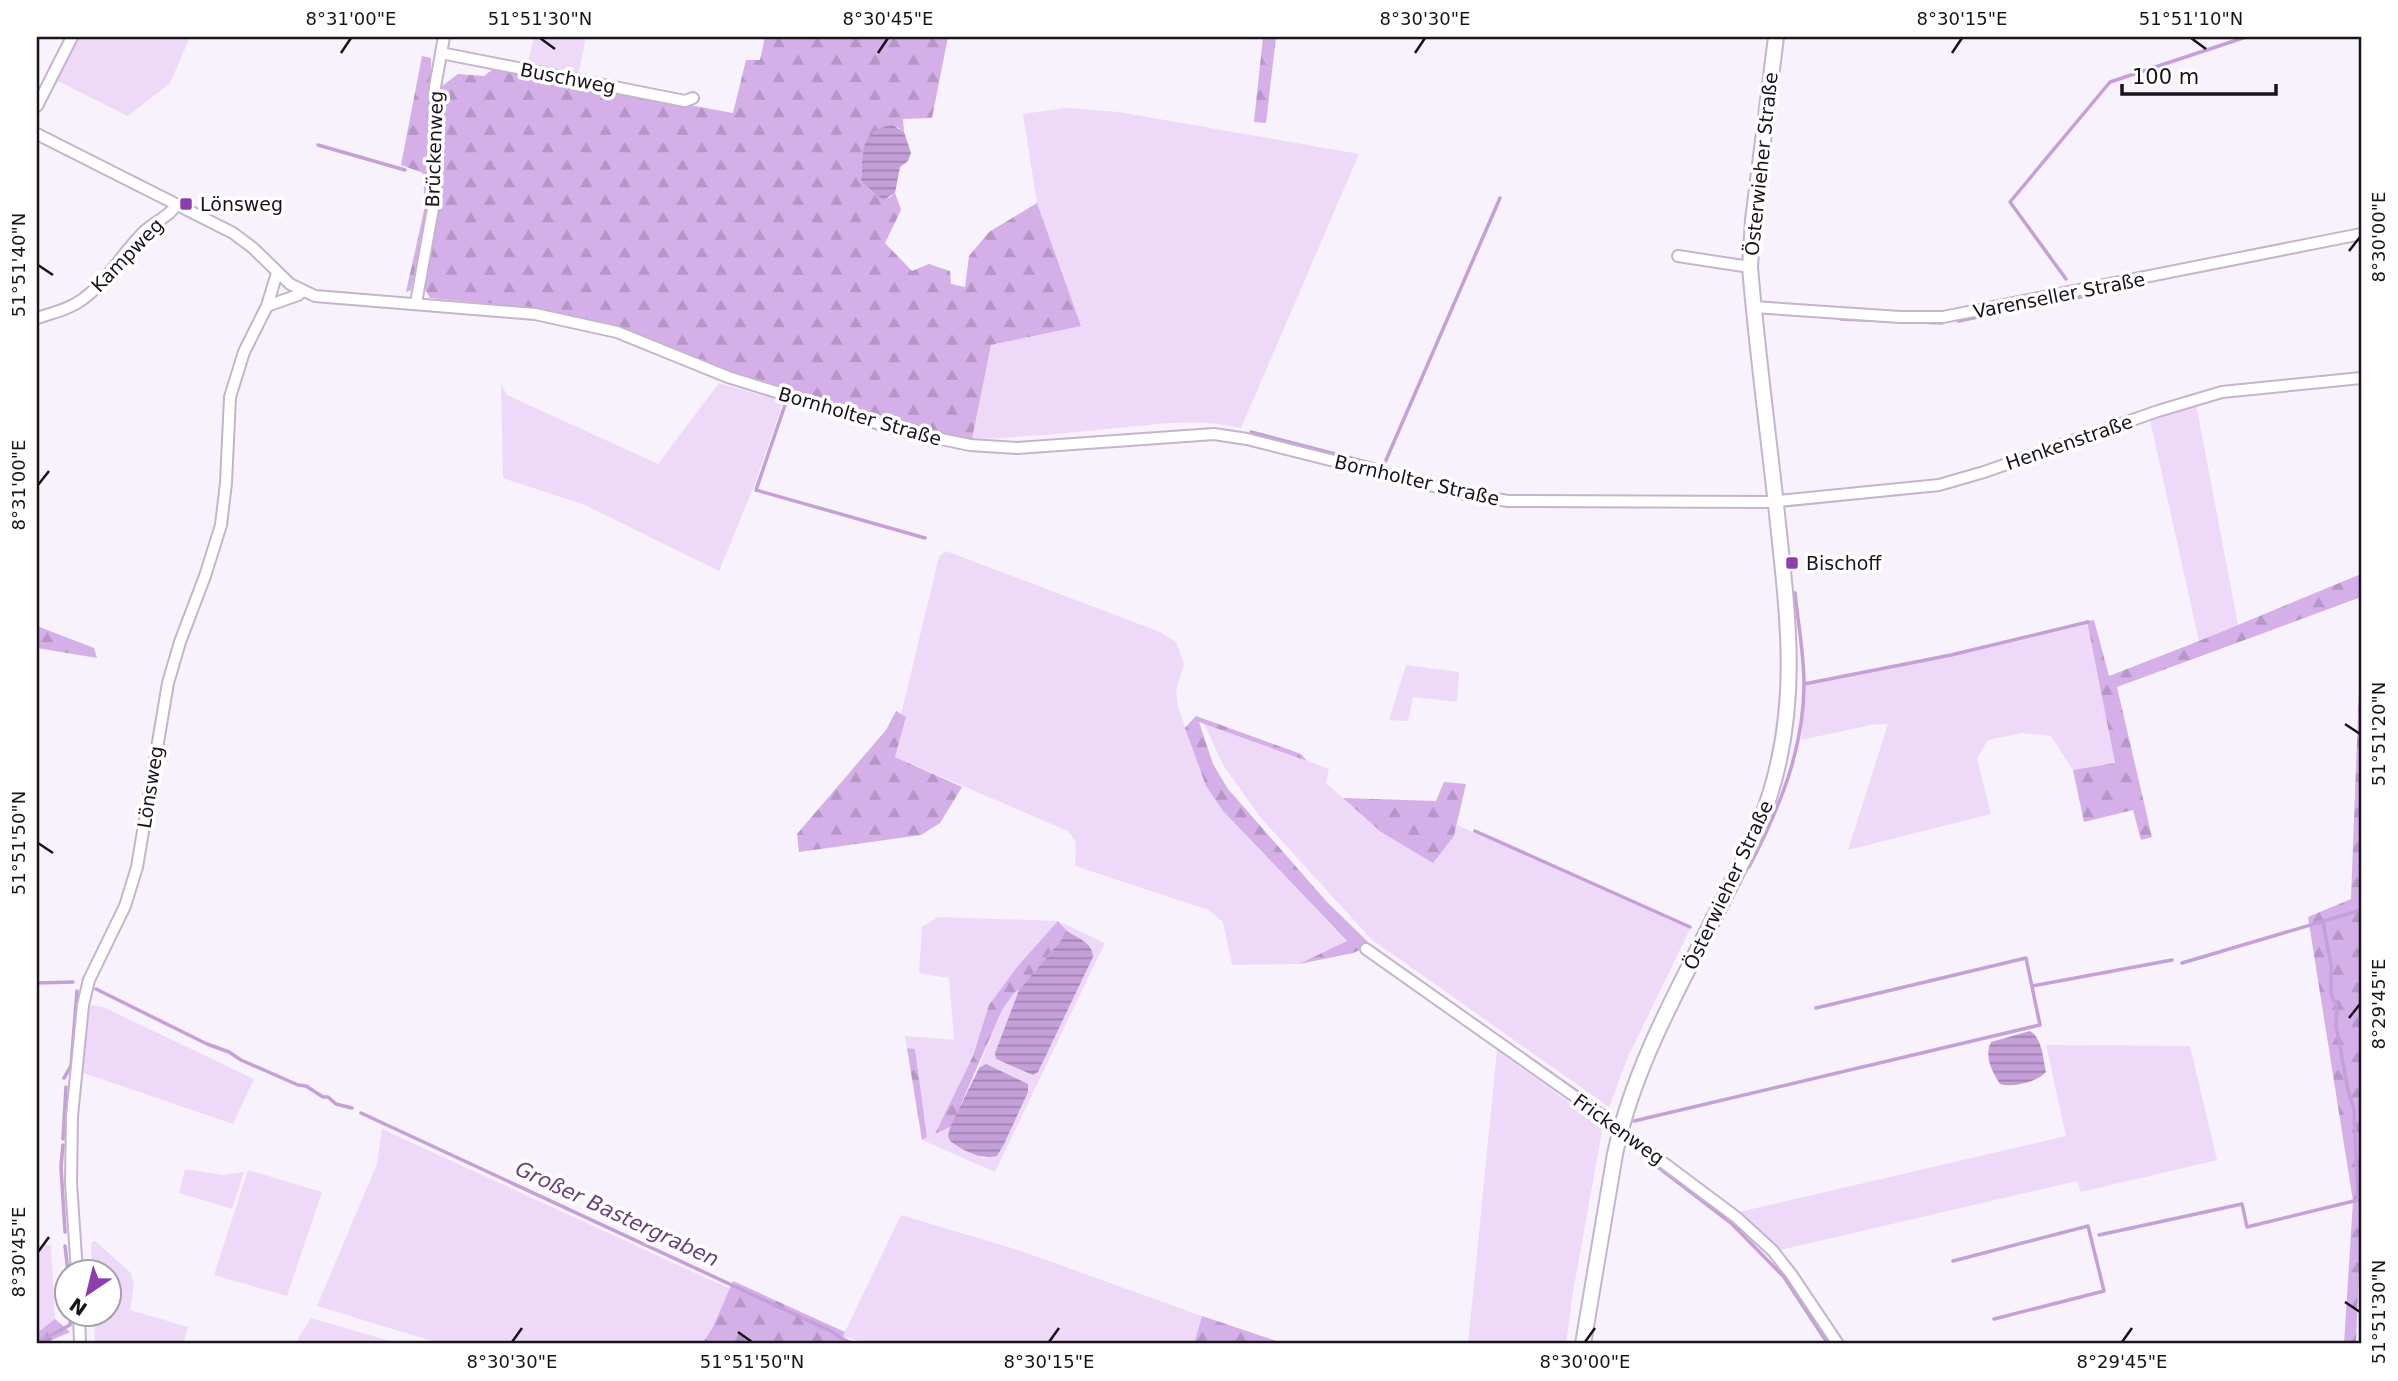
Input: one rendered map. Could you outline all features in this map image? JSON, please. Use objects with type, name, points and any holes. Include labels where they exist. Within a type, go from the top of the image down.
[{"type":"street","points":[[37,106],[72,37]]},
{"type":"street","name":"Brückenweg","points":[[416,303],[434,203],[435,87],[444,37]]},
{"type":"street","name":"Österwieher Straße","points":[[1583,1344],[1620,1129],[1643,1066],[1751,844],[1771,794],[1784,739],[1791,668],[1790,630],[1750,267],[1753,220],[1776,37]]},
{"type":"street","name":"Buschweg","points":[[441,53],[685,101],[693,98]]},
{"type":"street","name":"Bornholter Straße","points":[[37,134],[233,233],[253,248],[290,284],[315,296],[535,314],[617,331],[728,377],[902,431],[970,445],[1017,448],[1214,433],[1465,494],[1508,501],[1775,501]]},
{"type":"street","name":"Kampweg","points":[[37,318],[82,300],[106,278],[146,230],[176,205]]},
{"type":"street","name":"Varenseller Straße","points":[[1754,307],[1900,317],[1943,317],[2361,234]]},
{"type":"street","points":[[1678,256],[1750,267]]},
{"type":"street","name":"Lönsweg","points":[[76,1258],[71,1184],[72,1116],[83,1004],[89,980],[125,906],[137,867],[169,683],[220,524],[226,484],[230,397],[244,352],[267,306],[277,273]]},
{"type":"street","points":[[267,306],[303,291]]},
{"type":"street","name":"Henkenstraße","points":[[1775,501],[1939,485],[2222,391],[2361,378]]},
{"type":"street","name":"Frickenweg","points":[[1366,949],[1620,1129],[1736,1217],[1773,1251],[1838,1344]]},
{"type":"shaded area","points":[[76,37],[190,37],[170,83],[128,116],[54,79]]},
{"type":"shaded area","points":[[534,37],[586,37],[578,76],[527,66]]},
{"type":"shaded area","points":[[1066,108],[1119,112],[1359,154],[1241,428],[1210,423],[1179,423],[972,439],[991,345],[1081,326],[1037,203],[1023,114]]},
{"type":"shaded area","points":[[892,125],[904,132],[911,153],[908,161],[900,167],[895,193],[883,200],[861,181],[863,153],[873,132]]},
{"type":"shaded area","points":[[719,383],[783,402],[754,486],[719,571],[585,505],[503,478],[501,384],[507,395],[658,464]]},
{"type":"shaded area","points":[[2196,404],[2238,625],[2199,641],[2150,420]]},
{"type":"shaded area","points":[[946,551],[1160,632],[1176,642],[1184,664],[1176,690],[1178,707],[1206,786],[1223,811],[1347,942],[1299,964],[1232,965],[1223,922],[1209,910],[1075,866],[1076,842],[1068,831],[895,757],[906,717],[901,714],[939,557]]},
{"type":"shaded area","points":[[2088,624],[2115,764],[2073,770],[2051,736],[2022,733],[1988,740],[1977,758],[1991,814],[1848,850],[1888,724],[1801,740],[1805,684],[1952,656]]},
{"type":"shaded area","points":[[1406,665],[1459,672],[1457,702],[1413,697],[1408,721],[1389,720]]},
{"type":"shaded area","points":[[1204,723],[1329,769],[1326,783],[1381,832],[1454,836],[1457,825],[1690,929],[1627,1059],[1609,1107],[1371,939],[1261,818],[1223,765]]},
{"type":"shaded area","points":[[938,917],[1059,921],[1017,967],[989,1005],[973,1056],[936,1133],[950,1127],[950,1141],[985,1159],[986,1064],[979,1068],[1000,1014],[1012,995],[1019,990],[995,1053],[996,1059],[1088,944],[1068,932],[1060,922],[1105,943],[995,1172],[922,1140],[927,1137],[915,1049],[907,1048],[905,1036],[954,1040],[949,978],[919,973],[922,927]]},
{"type":"shaded area","points":[[1068,932],[1088,945],[1093,957],[1038,1072],[1033,1075],[996,1059],[995,1053],[1019,990]]},
{"type":"shaded area","points":[[87,1005],[103,1007],[254,1079],[233,1124],[81,1072]]},
{"type":"shaded area","points":[[2030,1031],[2040,1043],[2046,1072],[2037,1079],[2024,1083],[2000,1084],[1989,1058],[1991,1042]]},
{"type":"shaded area","points":[[2046,1045],[2190,1046],[2217,1160],[2081,1192],[2077,1181],[1780,1250],[1739,1212],[2066,1136]]},
{"type":"shaded area","points":[[1497,1050],[1593,1120],[1602,1131],[1566,1344],[1468,1344]]},
{"type":"shaded area","points":[[986,1064],[1028,1084],[1028,1092],[1004,1144],[997,1156],[991,1157],[978,1156],[967,1151],[950,1141],[948,1136],[979,1068]]},
{"type":"shaded area","points":[[382,1129],[730,1289],[713,1327],[702,1344],[442,1344],[317,1306],[377,1164]]},
{"type":"shaded area","points":[[185,1169],[223,1175],[244,1172],[232,1209],[179,1193]]},
{"type":"shaded area","points":[[248,1170],[322,1192],[287,1296],[214,1275]]},
{"type":"shaded area","points":[[901,1215],[1018,1250],[1202,1316],[1194,1344],[869,1344],[843,1336]]},
{"type":"shaded area","points":[[95,1241],[114,1258],[92,1258],[91,1243]]},
{"type":"shaded area","points":[[37,1245],[51,1245],[52,1321],[37,1333]]},
{"type":"shaded area","points":[[122,1265],[131,1273],[134,1285],[130,1310],[188,1327],[183,1344],[95,1344],[94,1328],[122,1328]]},
{"type":"shaded area","points":[[311,1318],[400,1344],[295,1344]]},
{"type":"green space","points":[[765,37],[948,37],[932,118],[903,119],[904,132],[897,127],[862,167],[861,181],[889,198],[895,193],[901,210],[885,243],[912,271],[929,264],[950,271],[951,284],[965,287],[969,256],[989,232],[1037,203],[1081,326],[991,345],[972,439],[902,425],[731,371],[619,326],[535,308],[430,298],[425,289],[440,203],[442,86],[458,74],[484,76],[493,69],[733,113],[746,60],[760,60]]},
{"type":"green space","points":[[1263,37],[1276,37],[1266,123],[1254,122]]},
{"type":"green space","points":[[422,56],[431,58],[430,192],[411,290],[406,292],[425,206],[423,173],[401,165]]},
{"type":"green space","points":[[2361,574],[2361,597],[2117,687],[2152,837],[2141,840],[2133,810],[2084,822],[2073,770],[2115,763],[2087,621],[2094,620],[2109,676]]},
{"type":"green space","points":[[37,626],[94,648],[97,658],[37,648]]},
{"type":"green space","points":[[2361,635],[2361,1213],[2356,1344],[2344,1344],[2353,1201],[2308,917],[2351,899]]},
{"type":"green space","points":[[896,711],[906,717],[895,757],[962,787],[940,823],[921,835],[799,852],[797,834],[886,730]]},
{"type":"green space","points":[[1196,716],[1301,754],[1307,761],[1199,722],[1213,764],[1228,789],[1326,901],[1370,944],[1608,1111],[1607,1117],[1367,947],[1353,953],[1299,964],[1347,941],[1223,811],[1206,786],[1185,728]]},
{"type":"green space","points":[[1444,782],[1466,784],[1454,836],[1433,863],[1381,832],[1343,798],[1436,801]]},
{"type":"green space","points":[[1058,921],[1068,932],[1002,1010],[954,1120],[950,1127],[935,1134],[973,1056],[989,1005],[1017,967]]},
{"type":"green space","points":[[907,1048],[915,1049],[927,1137],[922,1140]]},
{"type":"green space","points":[[733,1281],[845,1332],[843,1336],[854,1344],[702,1344],[713,1327]]},
{"type":"green space","points":[[1202,1316],[1285,1344],[1194,1344]]},
{"type":"green space","points":[[52,1321],[52,1328],[65,1328],[70,1332],[43,1344],[37,1344],[37,1333]]},
{"type":"waterway","points":[[2066,279],[2010,202],[2110,82],[2246,37]]},
{"type":"waterway","points":[[318,145],[405,170]]},
{"type":"waterway","points":[[1383,467],[1500,198]]},
{"type":"waterway","points":[[1958,321],[2145,284]]},
{"type":"waterway","points":[[1841,319],[1942,323]]},
{"type":"waterway","points":[[786,402],[756,490],[925,538]]},
{"type":"waterway","points":[[1251,432],[1374,464]]},
{"type":"waterway","points":[[1749,867],[1780,801],[1800,732],[1804,673],[1795,593]]},
{"type":"waterway","points":[[1804,684],[1951,655],[2088,622]]},
{"type":"waterway","points":[[1475,831],[1690,927]]},
{"type":"waterway","points":[[2182,963],[2361,910]]},
{"type":"waterway","points":[[2099,1235],[2242,1204],[2247,1227],[2358,1200],[2354,1109],[2336,1025],[2337,1007],[2331,994],[2331,965],[2323,922]]},
{"type":"waterway","points":[[1634,1121],[2040,1025],[2026,958],[1816,1008]]},
{"type":"waterway","points":[[2032,986],[2172,960]]},
{"type":"waterway","name":"Großer Bastergraben","points":[[37,983],[73,982]]},
{"type":"waterway","name":"Großer Bastergraben","points":[[96,989],[241,1060],[306,1086],[336,1104],[352,1108]]},
{"type":"waterway","points":[[64,1078],[71,1066],[77,991]]},
{"type":"waterway","points":[[63,1139],[66,1087]]},
{"type":"waterway","name":"Großer Bastergraben","points":[[361,1113],[833,1332],[844,1341],[859,1344]]},
{"type":"waterway","points":[[63,1145],[61,1167],[65,1232]]},
{"type":"waterway","points":[[1650,1161],[1731,1223],[1784,1277],[1828,1344]]},
{"type":"waterway","points":[[1953,1261],[2088,1226],[2104,1291],[1994,1319]]},
{"type":"waterway","points":[[65,1246],[66,1258]]},
{"type":"waterway","points":[[37,1343],[64,1328]]},
{"type":"place","name":"Lönsweg","points":[[186,204]]},
{"type":"place","name":"Bischoff","points":[[1792,563]]}]
